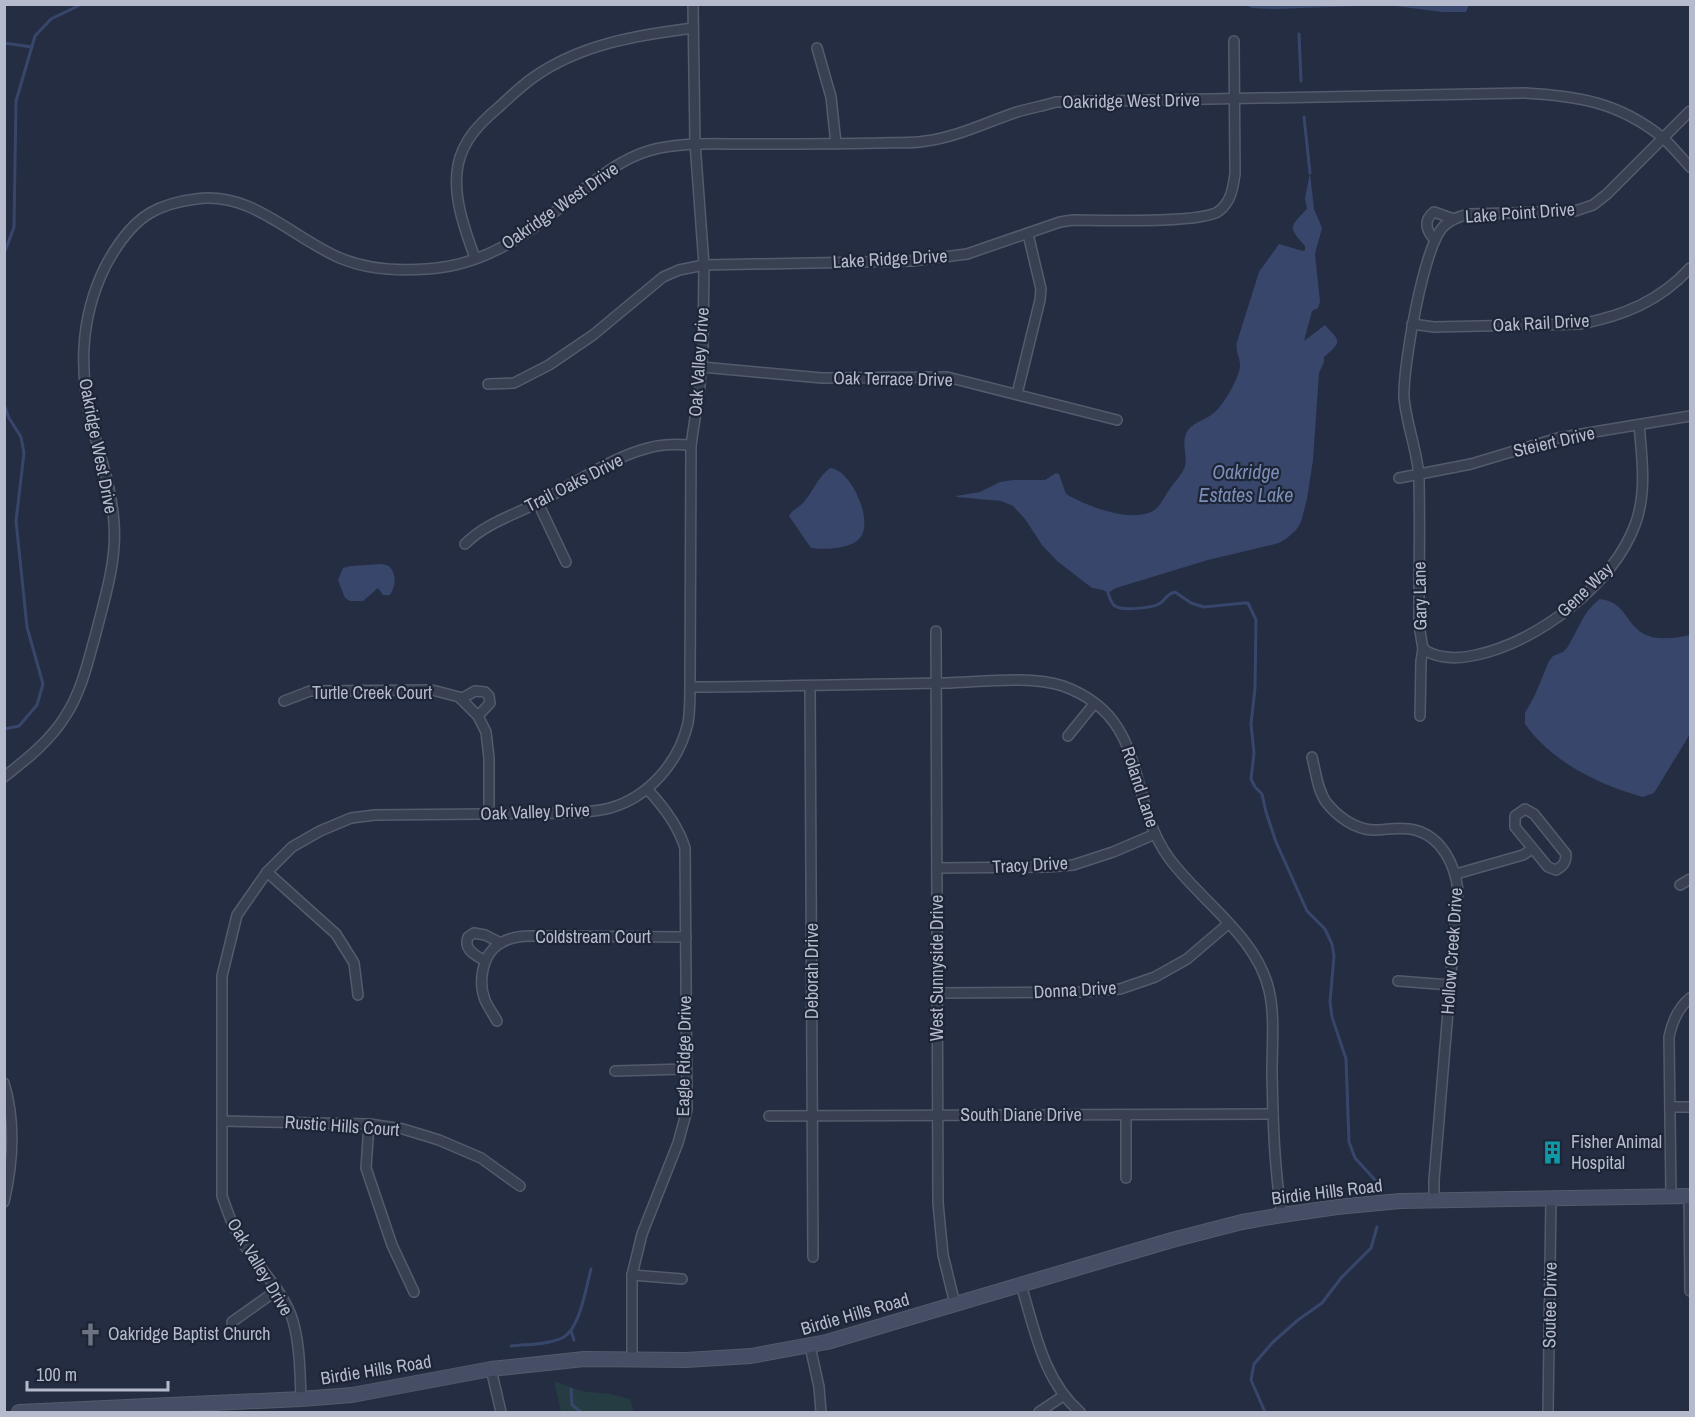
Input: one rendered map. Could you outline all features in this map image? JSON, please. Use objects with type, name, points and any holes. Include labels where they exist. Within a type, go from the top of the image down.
[{"type":"main road","name":"Birdie Hills Road","points":[[19,1413],[352,1395],[491,1369],[584,1359],[731,1358],[774,1353],[810,1346],[1204,1231],[1282,1215],[1368,1203],[1690,1196]]},
{"type":"street","name":"Oak Valley Drive","points":[[301,1399],[300,1360],[293,1319],[277,1290],[231,1224],[222,1196],[222,976],[237,915],[267,872],[292,847],[351,818],[375,815],[589,811],[611,808],[648,790],[663,773],[683,737],[688,722],[690,687],[691,445],[702,367],[704,265],[694,143],[693,4]]},
{"type":"street","points":[[476,258],[466,231],[459,200],[458,167],[462,151],[480,124],[532,78],[562,61],[596,46],[634,36],[693,28]]},
{"type":"street","name":"Lake Ridge Drive","points":[[488,384],[514,383],[549,365],[593,335],[663,277],[679,270],[704,265],[912,261],[967,254],[1060,222],[1193,219],[1218,212],[1231,195],[1235,174],[1234,41]]},
{"type":"street","points":[[818,48],[824,79],[831,97],[836,144]]},
{"type":"street","name":"Oakridge West Drive","points":[[4,777],[52,735],[77,695],[86,671],[115,546],[111,496],[86,398],[82,352],[84,332],[101,276],[122,239],[147,215],[164,206],[204,198],[223,198],[242,203],[264,213],[309,242],[341,258],[361,264],[405,270],[449,267],[506,247],[528,233],[612,167],[648,151],[694,143],[836,144],[926,141],[1056,102],[1524,93],[1568,96],[1612,108],[1638,121],[1662,138],[1690,167]]},
{"type":"street","name":"Lake Point Drive","points":[[1419,475],[1407,422],[1404,396],[1406,370],[1413,324],[1435,240],[1441,229],[1460,216],[1479,212],[1575,211],[1593,205],[1607,194],[1690,111]]},
{"type":"street","name":"Lake Point Drive","points":[[1435,240],[1426,225],[1428,217],[1434,212],[1454,219]]},
{"type":"street","points":[[1017,394],[1041,289],[1028,234]]},
{"type":"street","name":"Oak Rail Drive","points":[[1413,324],[1434,327],[1568,324],[1601,320],[1647,303],[1690,268]]},
{"type":"street","name":"Oak Terrace Drive","points":[[702,367],[822,378],[947,377],[1117,420]]},
{"type":"street","name":"Steiert Drive","points":[[1399,478],[1471,464],[1558,438],[1690,416]]},
{"type":"street","name":"Gene Way","points":[[1423,650],[1442,657],[1466,657],[1514,643],[1556,619],[1601,577],[1615,562],[1626,543],[1640,508],[1642,458],[1639,425]]},
{"type":"street","name":"Trail Oaks Drive","points":[[465,544],[488,525],[538,503],[615,461],[666,443],[691,445]]},
{"type":"street","name":"Gary Lane","points":[[1419,475],[1419,625],[1423,650],[1420,716]]},
{"type":"street","points":[[538,503],[566,562]]},
{"type":"street","name":"West Sunnyside Drive","points":[[936,631],[940,1234],[955,1304]]},
{"type":"street","name":"Roland Lane","points":[[690,687],[1042,682],[1079,693],[1094,704],[1114,722],[1129,748],[1155,834],[1180,873],[1256,957],[1268,987],[1271,1010],[1276,1168],[1282,1215]]},
{"type":"street","name":"Deborah Drive","points":[[810,686],[813,1257]]},
{"type":"street","name":"Turtle Creek Court","points":[[284,701],[310,691],[432,690],[461,699],[478,716],[486,732],[489,758],[489,814]]},
{"type":"street","name":"Turtle Creek Court","points":[[461,699],[475,691],[485,692],[489,696],[490,703],[478,716]]},
{"type":"street","points":[[1068,736],[1094,704]]},
{"type":"street","name":"Hollow Creek Drive","points":[[1312,758],[1325,800],[1346,820],[1372,830],[1395,828],[1414,830],[1430,836],[1450,859],[1456,874],[1458,890],[1434,1200]]},
{"type":"street","name":"Eagle Ridge Drive","points":[[632,1360],[632,1275],[642,1234],[678,1143],[687,1110],[685,848],[672,819],[648,790]]},
{"type":"street","points":[[1525,809],[1534,814],[1560,846],[1566,854],[1566,861],[1556,870],[1548,867],[1532,849],[1515,827],[1514,822],[1515,816],[1525,809]]},
{"type":"street","name":"Tracy Drive","points":[[937,868],[1073,865],[1113,852],[1155,834]]},
{"type":"street","points":[[1456,874],[1523,855],[1532,849]]},
{"type":"street","points":[[267,872],[336,934],[354,963],[358,995]]},
{"type":"street","points":[[1680,885],[1690,879]]},
{"type":"street","name":"Donna Drive","points":[[937,993],[1082,992],[1120,989],[1155,977],[1187,959],[1228,924]]},
{"type":"street","points":[[485,961],[469,950],[466,945],[468,937],[474,933],[485,935],[501,943],[485,961],[482,974],[484,998],[497,1021]]},
{"type":"street","name":"Coldstream Court","points":[[501,943],[531,936],[686,937]]},
{"type":"street","points":[[1398,981],[1450,985]]},
{"type":"street","points":[[1671,1196],[1671,1028],[1682,1005],[1690,998]]},
{"type":"street","points":[[615,1071],[685,1069]]},
{"type":"street","points":[[4,1083],[11,1115],[12,1136],[11,1165],[4,1202]]},
{"type":"street","points":[[1670,1107],[1690,1107]]},
{"type":"street","name":"South Diane Drive","points":[[769,1116],[1273,1114]]},
{"type":"street","points":[[1126,1115],[1126,1178]]},
{"type":"street","name":"Rustic Hills Court","points":[[222,1121],[369,1124],[404,1129],[439,1140],[481,1158],[520,1186]]},
{"type":"street","points":[[369,1124],[366,1168],[392,1245],[414,1292]]},
{"type":"street","points":[[1690,1196],[1690,1291]]},
{"type":"street","name":"Soutee Drive","points":[[1548,1413],[1551,1198]]},
{"type":"street","points":[[632,1275],[682,1279]]},
{"type":"street","points":[[1021,1285],[1044,1362],[1063,1396],[1080,1413]]},
{"type":"street","points":[[232,1322],[277,1290]]},
{"type":"street","points":[[810,1346],[819,1387],[821,1413]]},
{"type":"street","points":[[491,1369],[501,1413]]},
{"type":"street","points":[[1039,1413],[1063,1396]]},
{"type":"shaded area","points":[[554,1381],[581,1391],[630,1399],[634,1412],[561,1412]]},
{"type":"water","points":[[1245,5],[1388,5],[1274,9],[1252,8]]},
{"type":"water","points":[[1388,5],[1469,5],[1466,12],[1442,12]]},
{"type":"water","name":"Oakridge Estates Lake","points":[[1310,173],[1314,209],[1322,228],[1315,254],[1320,302],[1318,308],[1312,311],[1304,341],[1325,325],[1334,334],[1337,344],[1324,357],[1319,373],[1313,460],[1307,499],[1301,522],[1296,530],[1279,543],[1208,560],[1116,588],[1108,593],[1092,588],[1057,561],[1013,506],[1001,501],[956,496],[980,492],[1000,482],[1045,480],[1056,473],[1059,474],[1066,494],[1086,504],[1125,515],[1148,513],[1157,508],[1184,469],[1186,462],[1184,444],[1188,430],[1219,408],[1234,383],[1240,365],[1237,342],[1259,272],[1279,244],[1305,250],[1305,246],[1295,234],[1293,227],[1307,209],[1305,198]]},
{"type":"water","points":[[830,468],[838,471],[853,487],[862,509],[864,530],[856,542],[844,547],[811,548],[789,516],[803,503]]},
{"type":"water","points":[[382,564],[392,569],[394,576],[394,588],[390,595],[383,595],[378,588],[363,601],[350,601],[345,598],[338,580],[343,568]]},
{"type":"water","points":[[1600,599],[1618,606],[1636,628],[1648,636],[1669,638],[1690,635],[1690,734],[1654,793],[1643,797],[1593,779],[1563,761],[1536,738],[1525,724],[1525,713],[1549,661],[1567,648],[1585,615]]},
{"type":"waterway","points":[[4,254],[14,227],[16,101],[35,36],[51,19],[82,4]]},
{"type":"waterway","points":[[1299,34],[1301,81]]},
{"type":"waterway","points":[[4,43],[32,47]]},
{"type":"waterway","points":[[1304,117],[1310,173]]},
{"type":"waterway","points":[[4,404],[9,418],[21,437],[24,453],[16,521],[27,627],[43,684],[37,705],[19,726],[4,729]]},
{"type":"waterway","points":[[1108,593],[1114,605],[1119,608],[1155,605],[1175,592],[1191,603],[1204,607],[1248,603],[1256,620],[1255,688],[1251,724],[1254,753],[1251,779],[1262,794],[1276,842],[1307,911],[1325,929],[1332,944],[1334,956],[1330,1002],[1332,1017],[1346,1059],[1349,1142],[1355,1158],[1376,1181]]},
{"type":"waterway","points":[[1265,1412],[1251,1380],[1254,1364],[1273,1342],[1322,1303],[1341,1278],[1371,1248],[1377,1227]]},
{"type":"waterway","points":[[511,1346],[550,1342],[568,1333],[578,1317],[591,1269]]},
{"type":"waterway","points":[[571,1331],[574,1340]]},
{"type":"waterway","points":[[571,1389],[572,1405],[581,1412]]},
{"type":"place","name":"Fisher Animal Hospital","points":[[1553,1152]]},
{"type":"place","name":"Oakridge Baptist Church","points":[[90,1334]]}]
